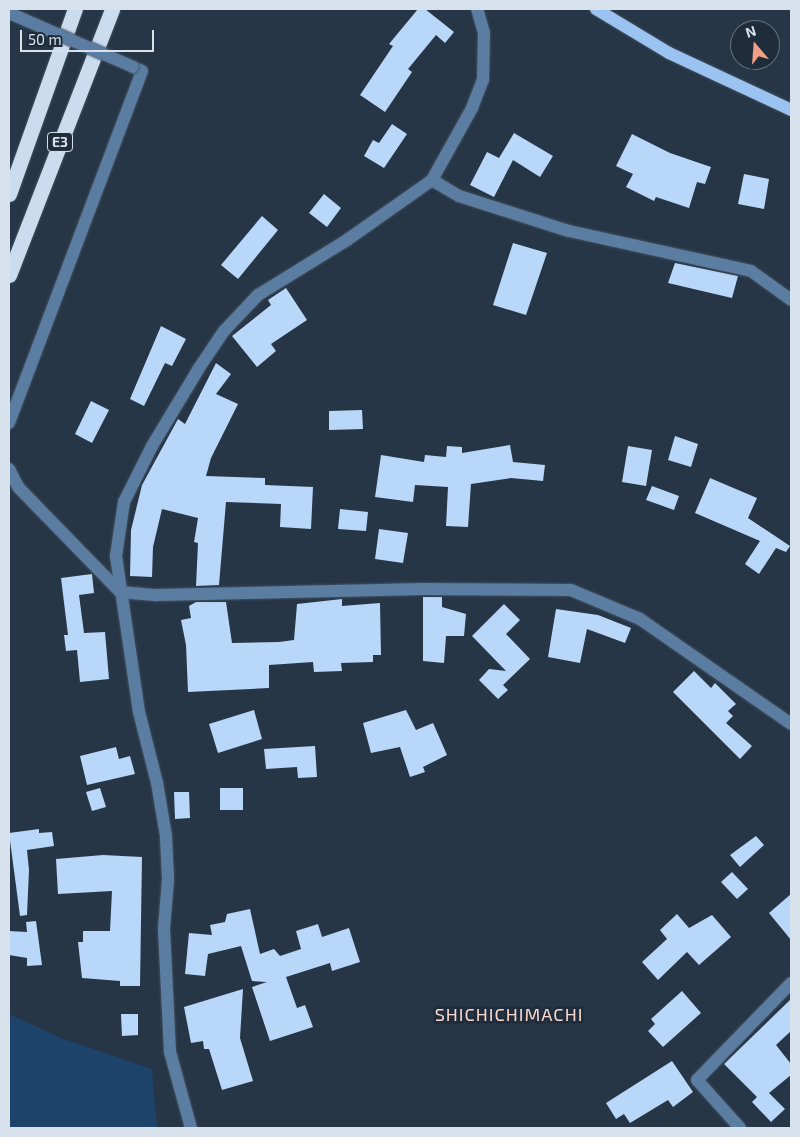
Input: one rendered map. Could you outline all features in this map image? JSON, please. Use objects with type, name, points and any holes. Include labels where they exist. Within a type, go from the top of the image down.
[{"type":"highway","name":"E3","points":[[9,194],[75,9]]},
{"type":"highway","name":"E3","points":[[9,275],[112,9]]},
{"type":"main road","points":[[596,9],[669,52],[791,110]]},
{"type":"street","points":[[191,1128],[170,1052],[164,928],[168,879],[166,836],[157,783],[139,712],[116,556],[124,502],[152,446],[224,331],[258,294],[347,240],[432,180],[450,144],[472,108],[483,80],[484,32],[477,9]]},
{"type":"street","points":[[9,14],[142,72],[9,423]]},
{"type":"street","points":[[432,180],[459,196],[569,231],[751,271],[791,300]]},
{"type":"street","points":[[9,469],[18,487],[120,592],[157,595],[423,589],[571,590],[640,619],[791,724]]},
{"type":"street","points":[[740,1128],[697,1080],[791,983]]},
{"type":"shaded area","points":[[9,1014],[61,1038],[152,1069],[157,1128],[9,1128]]},
{"type":"building","points":[[418,9],[425,9],[454,32],[445,43],[436,35],[408,69],[412,72],[385,112],[360,95],[393,46],[389,44]]},
{"type":"building","points":[[392,124],[407,134],[384,168],[364,156],[373,140],[379,143]]},
{"type":"building","points":[[514,133],[553,156],[540,177],[513,160],[494,197],[470,185],[487,152],[499,158]]},
{"type":"building","points":[[632,134],[670,153],[711,167],[705,184],[697,182],[689,208],[656,197],[654,201],[626,187],[633,174],[616,166]]},
{"type":"building","points":[[744,174],[769,179],[764,209],[738,204]]},
{"type":"building","points":[[324,194],[341,208],[327,227],[309,213]]},
{"type":"building","points":[[262,216],[278,230],[238,279],[221,265]]},
{"type":"building","points":[[513,243],[547,253],[526,315],[493,305]]},
{"type":"building","points":[[675,263],[738,276],[732,298],[668,283]]},
{"type":"building","points":[[286,288],[307,320],[271,344],[276,351],[257,367],[232,336],[271,305],[268,300]]},
{"type":"building","points":[[161,326],[186,339],[172,366],[165,363],[144,406],[130,399]]},
{"type":"building","points":[[216,363],[231,374],[216,394],[238,404],[211,458],[206,476],[265,478],[265,485],[313,487],[311,529],[280,527],[281,504],[226,502],[219,585],[196,586],[198,543],[194,542],[198,518],[162,509],[153,547],[152,577],[130,576],[131,530],[142,485],[178,419],[185,424]]},
{"type":"building","points":[[91,401],[109,410],[92,443],[75,434]]},
{"type":"building","points":[[362,410],[363,429],[329,430],[329,411]]},
{"type":"building","points":[[675,436],[698,444],[691,467],[668,460]]},
{"type":"building","points":[[510,445],[513,462],[545,465],[543,481],[511,478],[471,484],[468,527],[446,526],[448,487],[415,485],[413,502],[375,497],[381,455],[424,462],[425,455],[446,457],[447,446],[462,447],[462,453]]},
{"type":"building","points":[[628,446],[652,450],[646,486],[622,482]]},
{"type":"building","points":[[710,478],[757,498],[748,518],[790,546],[786,552],[776,548],[759,574],[745,564],[760,541],[695,513]]},
{"type":"building","points":[[652,486],[679,496],[674,510],[646,500]]},
{"type":"building","points":[[340,509],[368,512],[366,531],[338,529]]},
{"type":"building","points":[[379,529],[408,533],[403,563],[375,559]]},
{"type":"building","points":[[92,574],[94,593],[79,595],[84,633],[105,632],[109,679],[80,682],[77,650],[66,651],[64,635],[68,635],[61,578]]},
{"type":"building","points":[[423,597],[442,597],[442,607],[466,614],[464,636],[446,636],[444,663],[423,661]]},
{"type":"building","points":[[342,599],[342,606],[380,603],[381,655],[373,655],[373,662],[341,663],[342,671],[314,672],[313,662],[269,665],[269,688],[188,692],[186,645],[181,620],[191,618],[189,606],[196,602],[226,602],[232,643],[279,642],[294,640],[297,604]]},
{"type":"building","points":[[504,604],[520,620],[506,634],[530,659],[503,685],[508,690],[498,699],[479,680],[489,669],[506,671],[472,636]]},
{"type":"building","points":[[556,609],[598,615],[631,628],[625,643],[587,629],[580,663],[548,657]]},
{"type":"building","points":[[694,671],[711,688],[715,683],[736,704],[728,711],[733,716],[726,723],[752,746],[740,759],[673,692]]},
{"type":"building","points":[[254,710],[262,739],[218,753],[209,724]]},
{"type":"building","points":[[406,710],[416,730],[433,723],[447,755],[423,767],[425,772],[410,777],[400,747],[371,753],[363,723]]},
{"type":"building","points":[[315,746],[317,777],[298,778],[297,767],[266,769],[264,749]]},
{"type":"building","points":[[116,747],[119,759],[130,756],[135,774],[87,785],[80,756]]},
{"type":"building","points":[[100,788],[106,807],[92,811],[86,792]]},
{"type":"building","points":[[220,788],[243,788],[243,810],[220,810]]},
{"type":"building","points":[[174,792],[189,792],[190,818],[175,819]]},
{"type":"building","points":[[39,829],[39,833],[52,832],[54,846],[27,850],[29,870],[27,915],[20,916],[9,833]]},
{"type":"building","points":[[756,836],[764,845],[740,867],[730,855]]},
{"type":"building","points":[[103,855],[142,857],[140,986],[120,986],[120,981],[82,978],[78,942],[83,942],[83,931],[110,931],[112,891],[58,894],[56,859]]},
{"type":"building","points":[[732,872],[748,889],[737,899],[721,882]]},
{"type":"building","points":[[791,894],[791,940],[769,913]]},
{"type":"building","points":[[250,909],[260,954],[274,949],[280,956],[301,949],[296,931],[318,924],[322,937],[349,928],[360,962],[332,971],[330,963],[286,977],[297,1008],[305,1005],[313,1027],[270,1041],[252,987],[267,982],[252,981],[241,946],[208,954],[205,976],[185,974],[189,933],[212,935],[210,925],[225,922],[227,914]]},
{"type":"building","points":[[677,914],[689,928],[712,915],[731,937],[699,965],[687,952],[658,980],[642,962],[667,939],[660,930]]},
{"type":"building","points":[[36,921],[42,965],[27,966],[27,958],[9,955],[9,931],[27,932],[26,922]]},
{"type":"building","points":[[243,989],[240,1038],[253,1081],[222,1090],[209,1049],[204,1049],[203,1041],[191,1043],[184,1007]]},
{"type":"building","points":[[682,991],[701,1013],[663,1047],[648,1031],[655,1024],[651,1019]]},
{"type":"building","points":[[791,999],[791,1031],[776,1045],[791,1064],[791,1075],[769,1093],[785,1109],[771,1122],[752,1102],[757,1097],[724,1064]]},
{"type":"building","points":[[121,1014],[138,1014],[138,1035],[122,1036]]},
{"type":"building","points":[[672,1061],[693,1092],[673,1107],[668,1100],[630,1123],[624,1114],[616,1119],[606,1103]]},
{"type":"district","name":"SHICHICHIMACHI","points":[[509,1014]]}]
